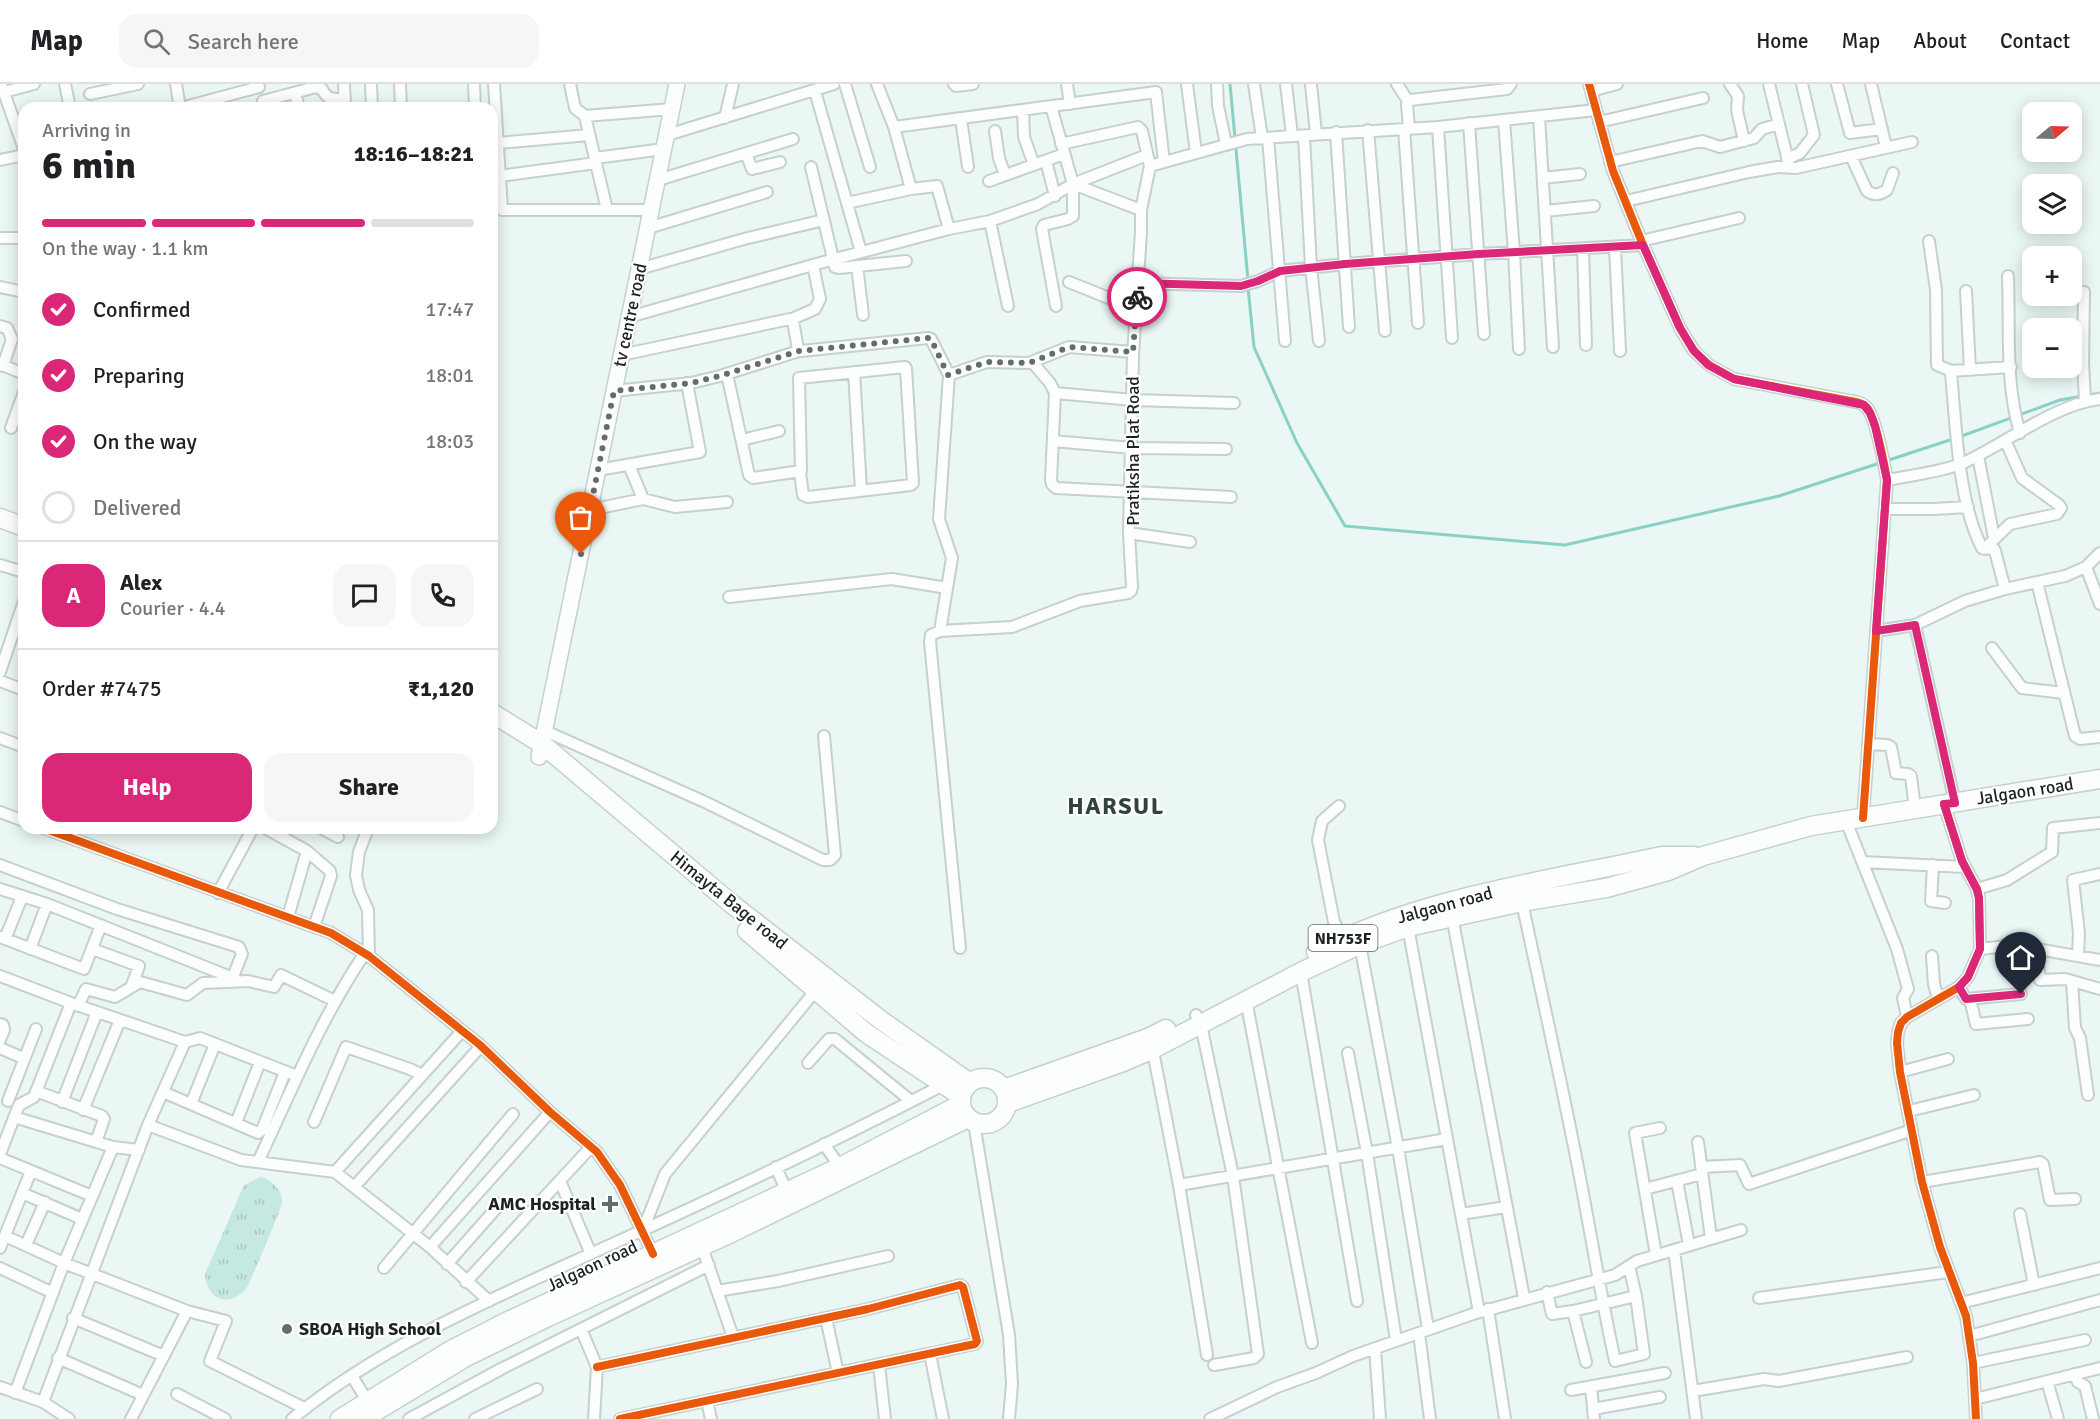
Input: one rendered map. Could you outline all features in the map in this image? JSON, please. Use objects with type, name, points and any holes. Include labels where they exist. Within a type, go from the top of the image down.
[{"type":"main road","name":"tv centre road","points":[[542,744],[677,84]]},
{"type":"main road","points":[[0,518],[18,525]]},
{"type":"main road","points":[[0,529],[18,536]]},
{"type":"main road","name":"Himayta Bage road","points":[[498,717],[542,744],[733,905],[882,1021],[967,1105]]},
{"type":"main road","points":[[498,730],[542,744],[671,865],[866,1033],[946,1084],[967,1105],[981,1125],[996,1122],[1006,1111],[1006,1096],[999,1083],[985,1078],[967,1105]]},
{"type":"main road","name":"Jalgaon road","points":[[1198,1020],[1246,1000],[1301,972],[1354,938],[1522,902],[1606,888],[1668,870],[1703,856],[1811,826],[2100,778]]},
{"type":"main road","name":"Jalgaon road","points":[[1006,1096],[1150,1043],[1405,914],[1662,856],[1703,856]]},
{"type":"main road","name":"Jalgaon road","points":[[370,1413],[451,1350],[967,1105]]},
{"type":"main road","name":"Jalgaon road","points":[[340,1419],[370,1413],[466,1357],[702,1247],[967,1105]]},
{"type":"street","points":[[18,132],[2,88],[34,84]]},
{"type":"street","points":[[65,84],[69,102]]},
{"type":"street","points":[[90,94],[138,84]]},
{"type":"street","points":[[176,84],[180,102]]},
{"type":"street","points":[[344,84],[345,102]]},
{"type":"street","points":[[371,84],[372,102]]},
{"type":"street","points":[[400,84],[402,102]]},
{"type":"street","points":[[474,84],[475,102]]},
{"type":"street","points":[[494,84],[495,102]]},
{"type":"street","points":[[570,84],[575,108],[585,116],[607,210]]},
{"type":"street","points":[[725,118],[733,84]]},
{"type":"street","points":[[500,176],[595,160],[665,142],[809,89],[834,84]]},
{"type":"street","points":[[845,84],[870,166]]},
{"type":"street","points":[[877,84],[894,127],[911,189]]},
{"type":"street","points":[[954,84],[956,86],[973,84]]},
{"type":"street","points":[[1067,84],[1070,104]]},
{"type":"street","points":[[1187,84],[1196,153]]},
{"type":"street","points":[[1217,84],[1218,106],[1229,143]]},
{"type":"street","points":[[1254,84],[1265,138],[1280,271],[1285,341]]},
{"type":"street","points":[[1286,84],[1292,136]]},
{"type":"street","points":[[1311,84],[1316,134]]},
{"type":"street","points":[[1397,84],[1408,101],[1406,128],[1412,258],[1418,323]]},
{"type":"street","points":[[1408,101],[1507,89],[1511,84]]},
{"type":"street","points":[[1617,84],[1590,88],[1610,162],[1642,243],[1680,328],[1694,351],[1708,365],[1734,379],[1864,405],[1870,413],[1887,480],[1868,744],[1855,819],[1862,862],[1899,955],[1908,989],[1903,999],[1907,1017]]},
{"type":"street","points":[[1730,84],[1738,96],[1737,110],[1744,141]]},
{"type":"street","points":[[1769,84],[1788,163],[1796,168],[1912,142]]},
{"type":"street","points":[[1626,201],[1788,163],[1800,153],[1814,135],[1802,84]]},
{"type":"street","points":[[1837,84],[1850,133],[1882,129]]},
{"type":"street","points":[[1871,84],[1886,147]]},
{"type":"street","points":[[202,102],[259,86],[263,102]]},
{"type":"street","points":[[270,102],[319,87],[330,99],[341,102]]},
{"type":"street","points":[[894,127],[1070,104],[1155,88],[1164,162]]},
{"type":"street","points":[[809,89],[861,252]]},
{"type":"street","points":[[295,93],[297,102]]},
{"type":"street","points":[[1599,122],[1703,98]]},
{"type":"street","points":[[1051,106],[1073,184],[1072,216],[1044,225],[1042,229],[1056,306]]},
{"type":"street","points":[[585,116],[672,109]]},
{"type":"street","points":[[1023,110],[1024,137],[1034,165]]},
{"type":"street","points":[[629,317],[861,252],[990,221],[1055,196],[1073,184],[1149,161],[1164,162],[1247,139],[1438,127],[1596,110]]},
{"type":"street","points":[[1539,117],[1553,347]]},
{"type":"street","points":[[961,119],[968,167]]},
{"type":"street","points":[[1504,120],[1519,349]]},
{"type":"street","points":[[1469,123],[1484,334]]},
{"type":"street","points":[[1610,162],[1702,141],[1717,147],[1744,141],[1754,138],[1762,129],[1779,124]]},
{"type":"street","points":[[989,181],[1046,161],[1063,149],[1138,127],[1142,131],[1149,161]]},
{"type":"street","points":[[1438,127],[1452,338]]},
{"type":"street","points":[[1368,130],[1385,332]]},
{"type":"street","points":[[994,131],[1005,175]]},
{"type":"street","points":[[1336,132],[1349,327]]},
{"type":"street","points":[[498,201],[500,176],[498,143],[589,135]]},
{"type":"street","points":[[1304,135],[1311,267],[1319,341]]},
{"type":"street","points":[[658,180],[793,139]]},
{"type":"street","points":[[746,153],[752,169],[780,162]]},
{"type":"street","points":[[0,160],[18,156]]},
{"type":"street","points":[[1851,156],[1867,191],[1871,194],[1875,195],[1887,190],[1893,173]]},
{"type":"street","points":[[1046,161],[1055,196]]},
{"type":"street","name":"Pratiksha Plat Road","points":[[1149,161],[1141,210],[1133,352],[1130,533],[1190,542]]},
{"type":"street","points":[[811,167],[833,260],[837,268],[906,261]]},
{"type":"street","points":[[1543,178],[1580,174]]},
{"type":"street","points":[[1073,184],[1141,210]]},
{"type":"street","points":[[847,203],[911,189],[937,186],[949,230]]},
{"type":"street","points":[[648,228],[767,192]]},
{"type":"street","points":[[1545,211],[1594,206]]},
{"type":"street","points":[[498,213],[651,210]]},
{"type":"street","points":[[1138,283],[1241,286],[1280,271],[1311,267],[1412,258],[1615,247],[1642,243],[1739,218]]},
{"type":"street","points":[[639,269],[744,239],[824,220]]},
{"type":"street","points":[[990,221],[1008,306]]},
{"type":"street","points":[[0,238],[18,238]]},
{"type":"street","points":[[1929,241],[1936,290],[1937,365],[1950,371],[2011,367]]},
{"type":"street","points":[[1615,247],[1620,351]]},
{"type":"street","points":[[1583,249],[1586,345]]},
{"type":"street","points":[[621,355],[792,319],[815,309],[820,299],[813,265]]},
{"type":"street","points":[[857,267],[863,315]]},
{"type":"street","points":[[1887,480],[1961,465],[2006,442],[2017,422],[2011,367],[2008,276]]},
{"type":"street","points":[[1070,282],[1136,309]]},
{"type":"street","points":[[0,287],[18,291]]},
{"type":"street","points":[[1966,291],[1970,370]]},
{"type":"street","points":[[2084,292],[2085,399]]},
{"type":"street","points":[[792,319],[799,351]]},
{"type":"street","points":[[0,326],[7,328],[12,339],[1,365],[18,372]]},
{"type":"street","points":[[614,391],[687,383],[727,374],[799,351],[931,339],[948,375],[939,519],[952,558],[940,631]]},
{"type":"street","points":[[948,375],[987,362],[1032,362],[1069,347],[1133,352]]},
{"type":"street","points":[[1032,362],[1053,387],[1051,480],[1056,488],[1231,496]]},
{"type":"street","points":[[905,367],[907,370],[913,483],[907,487],[805,497],[800,472],[802,468],[799,378],[854,372],[905,367]]},
{"type":"street","points":[[1950,371],[1957,445],[1968,507],[1972,526],[1984,549]]},
{"type":"street","points":[[854,372],[861,490]]},
{"type":"street","points":[[727,374],[749,474],[753,478],[800,472]]},
{"type":"street","points":[[598,470],[700,452],[687,383]]},
{"type":"street","points":[[1054,393],[1133,400],[1234,403]]},
{"type":"street","points":[[2017,422],[2047,417],[2085,399],[2100,399]]},
{"type":"street","points":[[11,428],[18,409]]},
{"type":"street","points":[[742,440],[779,431]]},
{"type":"street","points":[[1053,441],[1132,448],[1226,449]]},
{"type":"street","points":[[1984,549],[2010,524],[2057,514],[2061,508],[2022,478],[2006,442]]},
{"type":"street","points":[[1978,456],[1994,538]]},
{"type":"street","points":[[629,465],[644,499]]},
{"type":"street","points":[[590,510],[644,499],[675,507],[727,502]]},
{"type":"street","points":[[1885,509],[1934,510],[1968,507]]},
{"type":"street","points":[[960,948],[930,642],[932,635],[940,631],[1012,627],[1080,601],[1128,593],[1132,587],[1130,533]]},
{"type":"street","points":[[1984,549],[1995,551],[2005,589]]},
{"type":"street","points":[[1876,631],[1915,625],[1965,601],[2005,589],[2065,576],[2085,567],[2100,553]]},
{"type":"street","points":[[0,564],[18,570]]},
{"type":"street","points":[[2085,567],[2100,604]]},
{"type":"street","points":[[729,597],[892,579],[947,588]]},
{"type":"street","points":[[2037,582],[2077,739],[2100,737]]},
{"type":"street","points":[[0,672],[18,619]]},
{"type":"street","points":[[1915,625],[1949,804],[1965,867],[1979,898],[1980,949],[1968,977],[1959,987],[1907,1017],[1901,1023],[1897,1042],[1900,1072],[1922,1182],[1948,1272],[1966,1316],[1973,1363],[1976,1419]]},
{"type":"street","points":[[1992,648],[2022,688],[2064,693]]},
{"type":"street","points":[[0,681],[18,688]]},
{"type":"street","points":[[542,744],[705,802],[823,860],[830,860],[835,855],[824,736]]},
{"type":"street","points":[[0,738],[18,745]]},
{"type":"street","points":[[1868,744],[1891,747],[1896,773],[1911,776],[1915,809]]},
{"type":"street","points":[[1339,806],[1322,821],[1318,840],[1334,922],[1354,938],[1398,1148],[1423,1331],[1430,1419]]},
{"type":"street","points":[[0,812],[18,819]]},
{"type":"street","points":[[1977,890],[2003,881],[2052,852],[2053,828],[2100,823]]},
{"type":"street","points":[[60,834],[331,933],[367,954],[481,1046],[550,1112],[591,1147],[620,1185],[653,1254]]},
{"type":"street","points":[[218,893],[248,834]]},
{"type":"street","points":[[276,834],[307,852],[331,873],[314,927]]},
{"type":"street","points":[[332,834],[338,837]]},
{"type":"street","points":[[258,1162],[297,1076],[335,1001],[367,954],[368,910],[359,890],[356,875],[359,852],[366,834]]},
{"type":"street","points":[[288,917],[307,852]]},
{"type":"street","points":[[1862,862],[1965,867]]},
{"type":"street","points":[[0,865],[117,909],[239,947],[242,954],[232,980]]},
{"type":"street","points":[[1933,866],[1931,901],[1945,903]]},
{"type":"street","points":[[2078,956],[2079,933],[2072,883],[2074,879],[2100,874]]},
{"type":"street","points":[[0,889],[101,925],[232,980]]},
{"type":"street","points":[[22,897],[2,938],[83,969],[101,925]]},
{"type":"street","points":[[1522,902],[1573,1143],[1597,1279],[1615,1361],[1644,1354],[1636,1296],[1629,1266]]},
{"type":"street","points":[[30,949],[46,904]]},
{"type":"street","points":[[1452,916],[1524,1298]]},
{"type":"street","points":[[1408,927],[1461,1214],[1484,1310],[1505,1419]]},
{"type":"street","points":[[1980,949],[2015,945],[2100,960]]},
{"type":"street","points":[[2036,948],[2040,980],[2072,981],[2100,989]]},
{"type":"street","points":[[92,949],[139,966],[132,985]]},
{"type":"street","points":[[1932,956],[1934,984],[1938,999]]},
{"type":"street","points":[[1301,972],[1357,1301]]},
{"type":"street","points":[[92,1196],[0,1156],[4,1135],[19,1105],[34,1097],[74,1005],[87,988],[115,997],[132,985],[142,982],[187,995],[201,983],[232,980],[249,981],[274,987],[279,976],[282,975],[335,1001]]},
{"type":"street","points":[[0,976],[74,1005],[185,1042],[197,1038],[215,1044],[297,1076]]},
{"type":"street","points":[[2072,981],[2075,1028],[2080,1038],[2088,1095]]},
{"type":"street","points":[[1959,987],[1964,999],[2021,994]]},
{"type":"street","points":[[643,1230],[664,1174],[816,990]]},
{"type":"street","points":[[1970,999],[1976,1024],[2028,1019]]},
{"type":"street","points":[[1246,1000],[1312,1343]]},
{"type":"street","points":[[62,1102],[97,1012]]},
{"type":"street","points":[[83,1110],[120,1020]]},
{"type":"street","points":[[1198,1020],[1233,1176],[1258,1354],[1254,1358],[1214,1365]]},
{"type":"street","points":[[0,1024],[3,1025],[4,1030],[0,1040]]},
{"type":"street","points":[[19,1105],[4,1099],[36,1029]]},
{"type":"street","points":[[335,1172],[462,1031]]},
{"type":"street","points":[[808,1063],[829,1040],[835,1039],[911,1101]]},
{"type":"street","points":[[43,1402],[148,1125],[185,1042]]},
{"type":"street","points":[[1150,1043],[1179,1185],[1207,1355]]},
{"type":"street","points":[[191,1104],[215,1044]]},
{"type":"street","points":[[354,1187],[481,1046]]},
{"type":"street","points":[[314,1122],[346,1047],[422,1075]]},
{"type":"street","points":[[0,1048],[24,1058]]},
{"type":"street","points":[[1348,1053],[1367,1153],[1396,1341]]},
{"type":"street","points":[[1900,1072],[1948,1059]]},
{"type":"street","points":[[236,1123],[260,1062]]},
{"type":"street","points":[[163,1092],[258,1132],[262,1130],[285,1072]]},
{"type":"street","points":[[292,1419],[304,1408],[352,1376],[409,1342],[489,1300],[643,1230],[946,1084]]},
{"type":"street","points":[[36,1091],[104,1118],[96,1143]]},
{"type":"street","points":[[1909,1112],[1974,1095]]},
{"type":"street","points":[[967,1105],[1009,1335],[1012,1384],[1009,1419]]},
{"type":"street","points":[[430,1247],[550,1112]]},
{"type":"street","points":[[384,1268],[513,1114]]},
{"type":"street","points":[[14,1117],[96,1143],[139,1150]]},
{"type":"street","points":[[148,1125],[241,1160],[335,1172],[430,1247],[466,1282],[489,1300]]},
{"type":"street","points":[[1656,1255],[1635,1133],[1660,1128]]},
{"type":"street","points":[[1645,1189],[1677,1181],[1702,1171],[1740,1165],[1749,1184],[1912,1130]]},
{"type":"street","points":[[1179,1185],[1447,1139]]},
{"type":"street","points":[[1698,1142],[1711,1238]]},
{"type":"street","points":[[824,1144],[840,1167]]},
{"type":"street","points":[[15,1394],[64,1263],[113,1147]]},
{"type":"street","points":[[466,1282],[591,1147]]},
{"type":"street","points":[[1922,1182],[2040,1162],[2043,1164],[2050,1200],[2075,1199]]},
{"type":"street","points":[[776,1167],[787,1192]]},
{"type":"street","points":[[0,1248],[31,1171]]},
{"type":"street","points":[[560,1181],[591,1254]]},
{"type":"street","points":[[1677,1181],[1689,1245]]},
{"type":"street","points":[[22,1193],[82,1219]]},
{"type":"street","points":[[26,1245],[45,1202]]},
{"type":"street","points":[[447,1264],[500,1204]]},
{"type":"street","points":[[1461,1214],[1506,1206]]},
{"type":"street","points":[[2020,1214],[2034,1285]]},
{"type":"street","points":[[1210,1419],[1277,1388],[1375,1348],[1484,1310],[1615,1275],[1637,1261],[1741,1230]]},
{"type":"street","points":[[5,1236],[64,1263],[187,1311],[226,1321],[210,1361],[304,1408]]},
{"type":"street","points":[[702,1247],[733,1337]]},
{"type":"street","points":[[1674,1250],[1696,1414],[1685,1419]]},
{"type":"street","points":[[717,1291],[778,1281],[888,1256]]},
{"type":"street","points":[[409,1419],[580,1329],[709,1265]]},
{"type":"street","points":[[0,1268],[53,1293]]},
{"type":"street","points":[[1961,1303],[2100,1268]]},
{"type":"street","points":[[1760,1298],[1948,1272]]},
{"type":"street","points":[[597,1367],[826,1318],[962,1285],[977,1343],[707,1401],[649,1416],[620,1419]]},
{"type":"street","points":[[1547,1292],[1552,1314],[1636,1296]]},
{"type":"street","points":[[1969,1336],[2100,1300]]},
{"type":"street","points":[[131,1419],[187,1311]]},
{"type":"street","points":[[1573,1311],[1586,1362]]},
{"type":"street","points":[[73,1318],[164,1356]]},
{"type":"street","points":[[826,1318],[838,1373]]},
{"type":"street","points":[[580,1329],[597,1367],[594,1419]]},
{"type":"street","points":[[1973,1363],[2085,1340]]},
{"type":"street","points":[[1375,1348],[1380,1419]]},
{"type":"street","points":[[930,1354],[943,1419]]},
{"type":"street","points":[[1693,1391],[1764,1379],[1778,1380],[1907,1357]]},
{"type":"street","points":[[58,1358],[144,1395]]},
{"type":"street","points":[[879,1365],[885,1419]]},
{"type":"street","points":[[1976,1399],[2100,1368]]},
{"type":"street","points":[[1571,1390],[1665,1373]]},
{"type":"street","points":[[2074,1374],[2078,1382],[2085,1386],[2093,1419]]},
{"type":"street","points":[[352,1376],[370,1413]]},
{"type":"street","points":[[2047,1381],[2058,1419]]},
{"type":"street","points":[[1591,1386],[1594,1414],[1660,1397]]},
{"type":"street","points":[[0,1387],[43,1402],[69,1419]]},
{"type":"street","points":[[475,1419],[537,1389]]},
{"type":"street","points":[[177,1394],[225,1419]]},
{"type":"street","points":[[707,1401],[711,1419]]},
{"type":"green space","points":[[260,1177],[269,1180],[279,1190],[282,1203],[246,1289],[232,1299],[226,1300],[214,1295],[205,1274],[244,1185]]},
{"type":"waterway","points":[[1230,84],[1248,280]]},
{"type":"waterway","points":[[1248,287],[1254,347],[1297,443],[1345,526],[1565,545],[1779,496],[1953,439]]},
{"type":"waterway","points":[[1959,437],[2060,400],[2100,393]]},
{"type":"cycle path","points":[[1589,84],[1613,171],[1680,328],[1694,351],[1709,365],[1734,379],[1858,402],[1866,406],[1871,415],[1880,443],[1887,480],[1863,818]]},
{"type":"cycle path","points":[[1944,804],[1962,861],[1977,889],[1980,949],[1968,977],[1959,987],[1907,1017],[1901,1023],[1897,1043],[1900,1072],[1922,1182],[1940,1247],[1966,1316],[1973,1363],[1976,1419]]},
{"type":"cycle path","points":[[59,834],[331,933],[369,956],[480,1045],[550,1112],[597,1152],[620,1185],[653,1254]]},
{"type":"cycle path","points":[[597,1367],[868,1309],[960,1285],[963,1287],[977,1341],[975,1344],[620,1419]]},
{"type":"way so far","points":[[581,554],[614,391],[691,383],[799,351],[928,338],[931,339],[948,375],[991,361],[1029,363],[1069,347],[1133,352],[1137,297]]},
{"type":"place","name":"AMC Hospital","points":[[610,1204]]},
{"type":"place","name":"SBOA High School","points":[[287,1329]]},
{"type":"district","name":"HARSUL","points":[[1116,806]]},
{"type":"route","points":[[1137,297],[1138,283],[1241,286],[1280,271],[1345,264],[1643,245],[1680,328],[1694,351],[1708,365],[1734,379],[1864,405],[1875,426],[1887,480],[1876,631],[1915,625],[1955,803],[1944,804],[1962,861],[1979,898],[1980,949],[1968,977],[1959,987],[1964,999],[2021,994]]}]
